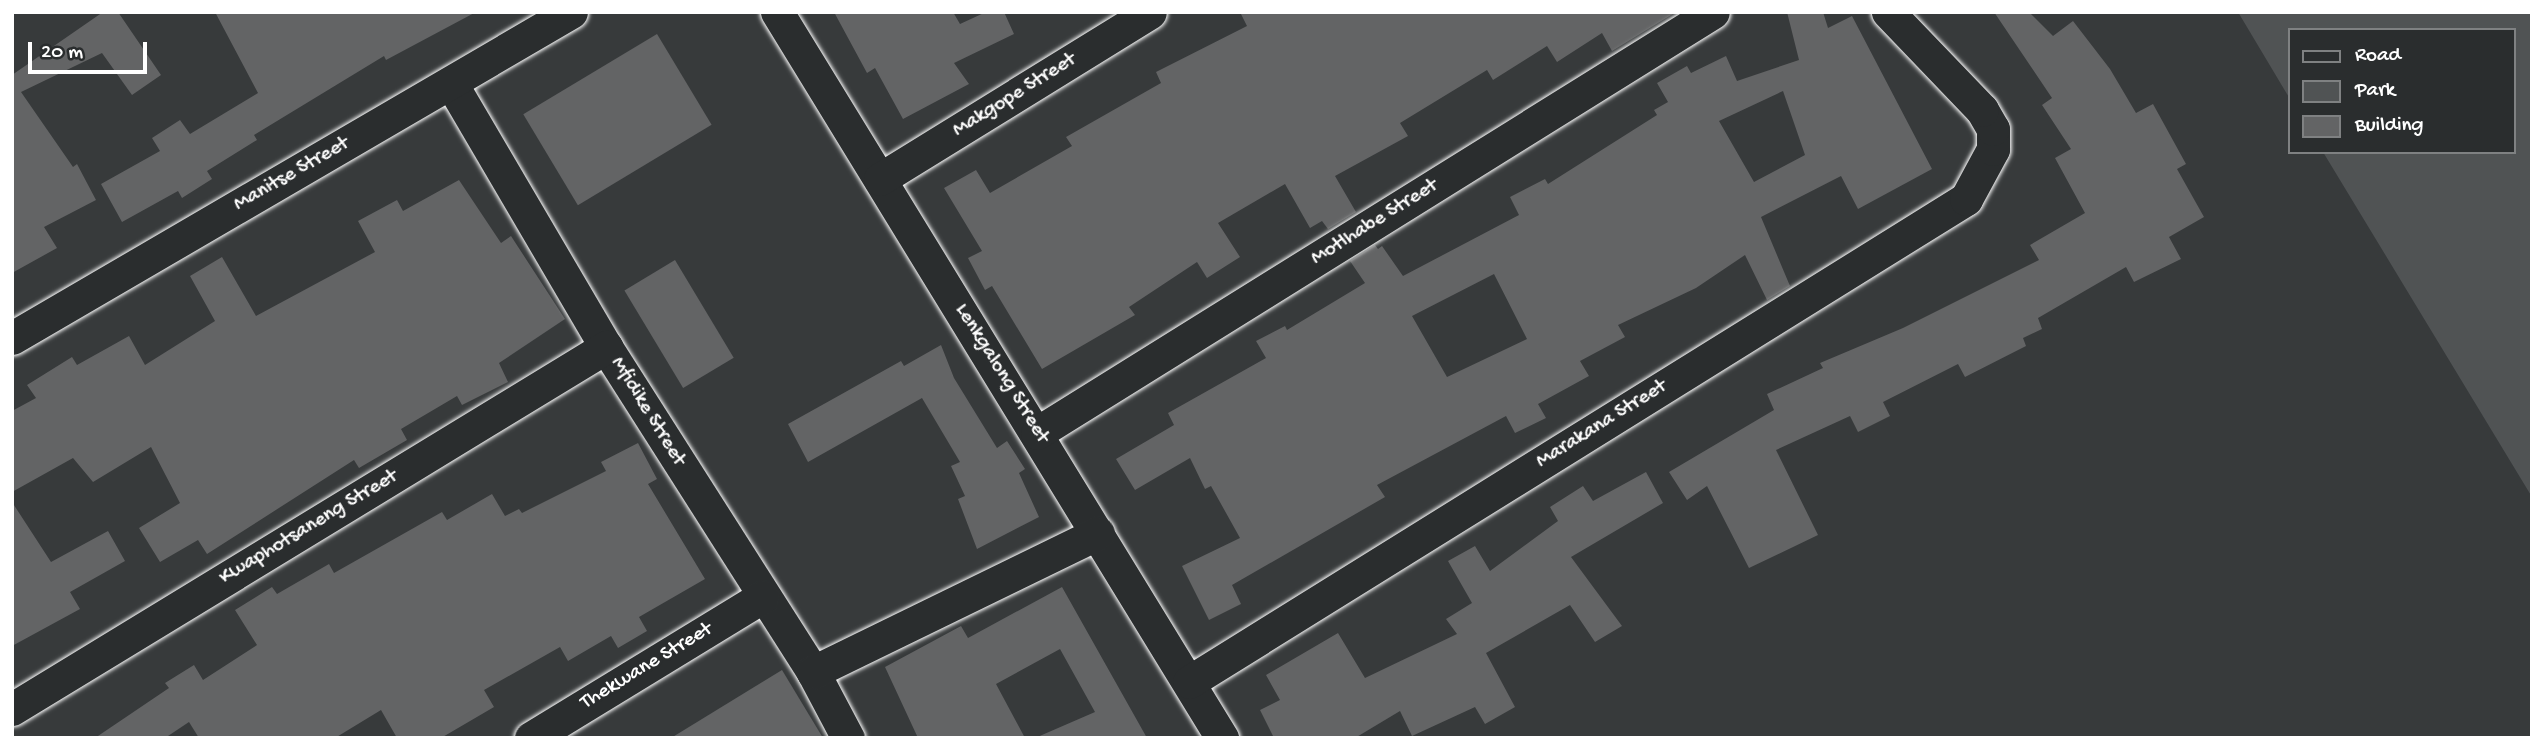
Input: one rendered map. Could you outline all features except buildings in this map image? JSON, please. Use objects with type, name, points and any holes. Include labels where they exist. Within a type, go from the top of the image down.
[{"type":"street","name":"Manitse Street","points":[[12,338],[571,12]]},
{"type":"street","name":"Lenkgalong Street","points":[[777,12],[1222,738]]},
{"type":"street","name":"Makgope Street","points":[[880,179],[1150,12]]},
{"type":"street","name":"Motlhabe Street","points":[[1037,433],[1713,12]]},
{"type":"street","name":"Marakana Street","points":[[1188,682],[1966,199],[1993,149],[1993,129],[1982,110],[1888,12]]},
{"type":"street","name":"Mfidike Street","points":[[451,83],[606,347],[762,597],[813,672],[848,738]]},
{"type":"street","name":"Kwaphotsaneng Street","points":[[12,709],[606,347]]},
{"type":"street","points":[[813,672],[1098,533]]},
{"type":"street","name":"Thekwane Street","points":[[531,738],[762,597]]},
{"type":"green space","points":[[2238,12],[2532,12],[2532,497],[2324,154],[2516,154],[2516,28],[2288,28],[2288,96]]}]
